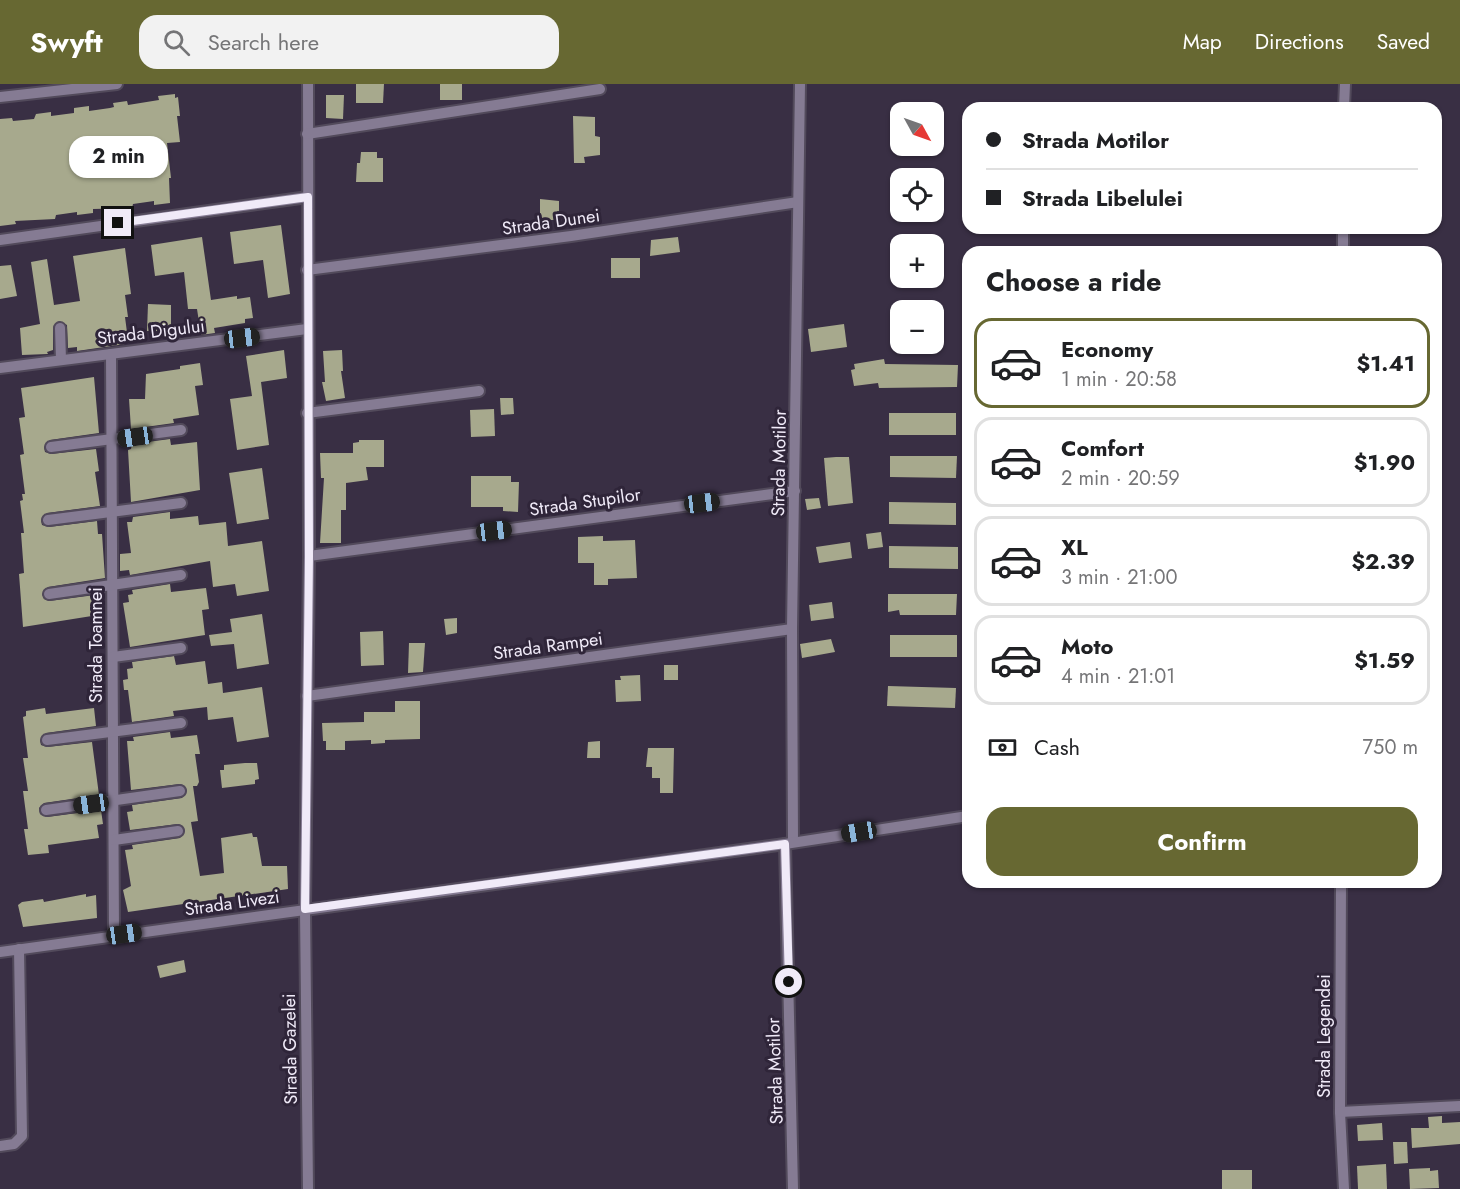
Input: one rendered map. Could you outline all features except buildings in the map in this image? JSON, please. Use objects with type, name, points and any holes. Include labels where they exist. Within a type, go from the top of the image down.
[{"type":"street","points":[[0,98],[117,84]]},
{"type":"street","name":"Strada Gazelei","points":[[308,84],[309,556],[305,909],[308,1189]]},
{"type":"street","name":"Strada Motilor","points":[[793,1189],[789,843],[800,84]]},
{"type":"street","points":[[1344,102],[1345,84]]},
{"type":"street","points":[[307,134],[600,89]]},
{"type":"street","points":[[0,240],[308,197]]},
{"type":"street","name":"Strada Dunei","points":[[308,270],[571,236],[798,202]]},
{"type":"street","points":[[60,328],[61,360]]},
{"type":"street","name":"Strada Digului","points":[[0,368],[307,329]]},
{"type":"street","name":"Strada Toamnei","points":[[111,354],[114,935]]},
{"type":"street","points":[[307,413],[479,391]]},
{"type":"street","points":[[51,447],[181,430]]},
{"type":"street","name":"Strada Stupilor","points":[[309,556],[795,491]]},
{"type":"street","points":[[48,520],[181,503]]},
{"type":"street","points":[[49,594],[181,575]]},
{"type":"street","name":"Strada Rampei","points":[[307,696],[792,629]]},
{"type":"street","points":[[113,657],[181,648]]},
{"type":"street","points":[[47,740],[181,723]]},
{"type":"street","points":[[46,810],[180,791]]},
{"type":"street","name":"Strada Livezi","points":[[0,951],[789,843],[962,817]]},
{"type":"street","points":[[114,840],[178,831]]},
{"type":"street","name":"Strada Legendei","points":[[1341,888],[1340,1112],[1344,1189]]},
{"type":"street","points":[[0,1146],[14,1144],[22,1136],[19,949]]},
{"type":"street","points":[[1340,1112],[1460,1106]]},
{"type":"route","points":[[118,223],[308,197],[309,556],[305,909],[785,844],[789,982]]}]
